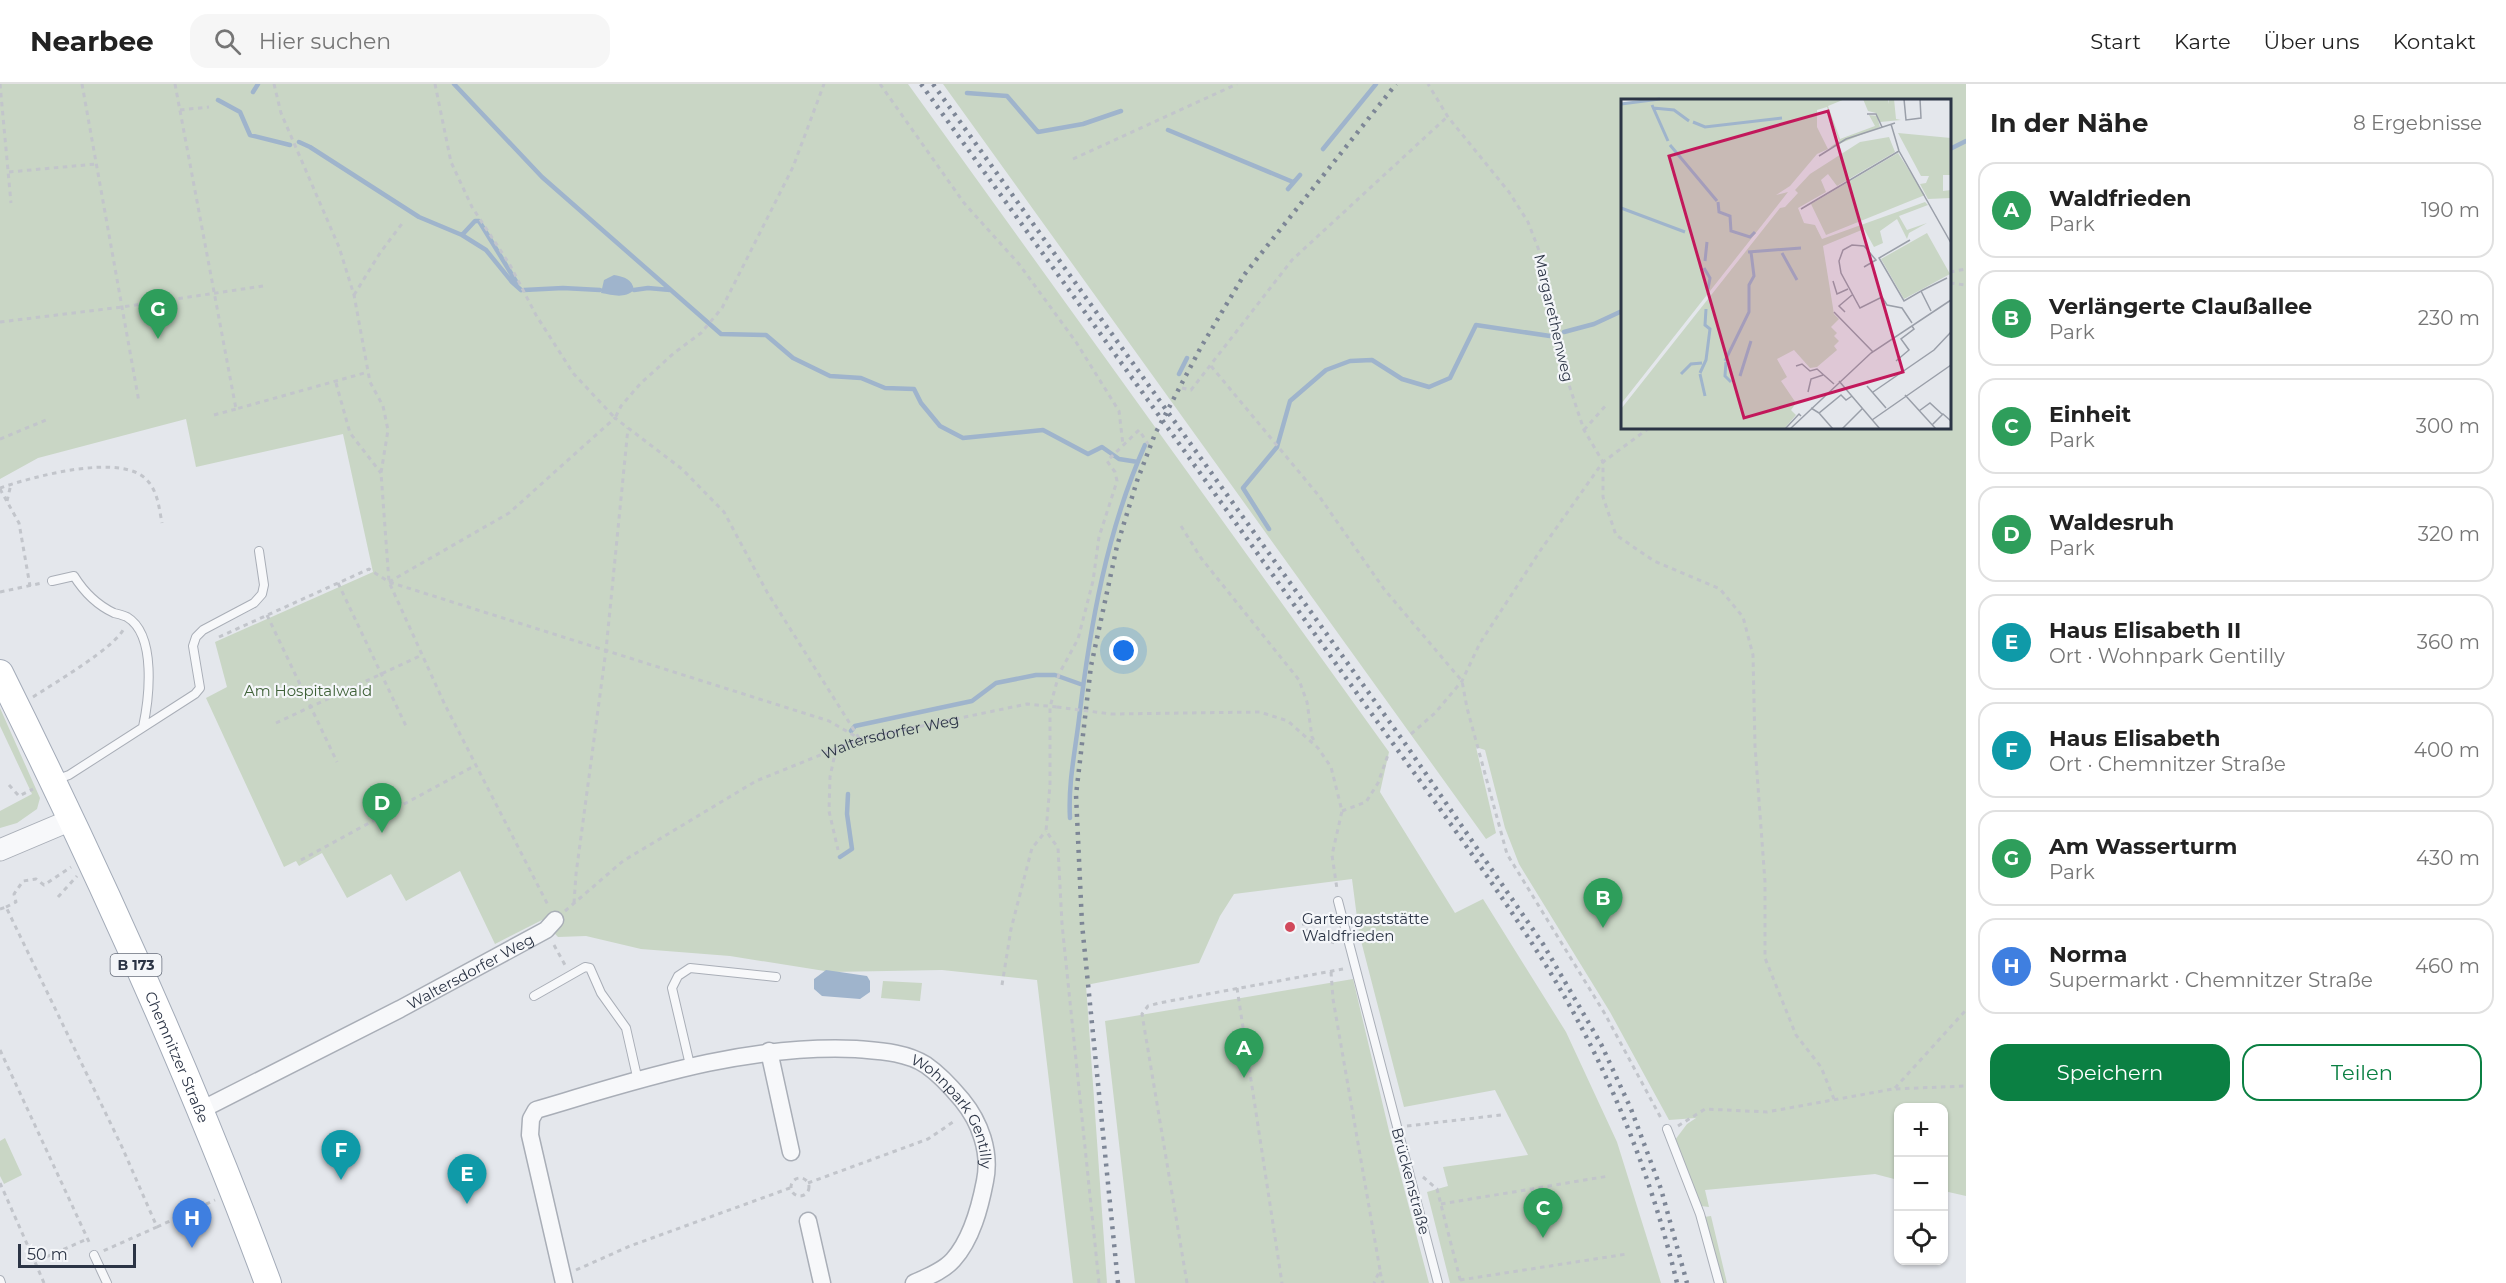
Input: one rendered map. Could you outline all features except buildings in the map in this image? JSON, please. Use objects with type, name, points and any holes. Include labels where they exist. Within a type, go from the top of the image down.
[{"type":"main road","name":"Chemnitzer Straße","points":[[0,673],[54,781],[201,1110],[268,1283]]},
{"type":"street","points":[[0,850],[71,820]]},
{"type":"street","name":"Waltersdorfer Weg","points":[[201,1110],[400,1009],[550,925]]},
{"type":"street","name":"Wohnpark Gentilly","points":[[564,1281],[530,1135],[531,1119],[536,1110],[690,1065],[769,1051],[817,1047],[874,1050],[901,1055],[925,1065],[954,1091],[969,1110],[983,1140],[987,1159],[986,1178],[977,1215],[963,1245],[952,1261],[914,1283]]},
{"type":"street","points":[[769,1051],[790,1152]]},
{"type":"street","points":[[808,1221],[822,1283]]},
{"type":"lane","points":[[54,781],[69,774],[195,694],[200,688],[193,646],[195,637],[203,630],[254,603],[262,594],[264,585],[259,551]]},
{"type":"lane","points":[[52,581],[74,576],[90,597],[113,612],[129,618],[143,640],[150,673],[143,727]]},
{"type":"lane","points":[[1338,901],[1354,968]]},
{"type":"lane","points":[[534,996],[571,974],[585,967],[590,968],[602,993],[626,1028],[639,1081]]},
{"type":"lane","points":[[690,1065],[672,988],[678,976],[690,968],[776,977]]},
{"type":"lane","name":"Brückenstraße","points":[[1354,968],[1438,1283]]},
{"type":"lane","points":[[1668,1129],[1700,1214],[1719,1283]]},
{"type":"lane","points":[[94,1255],[107,1283]]},
{"type":"path","points":[[0,84],[11,203]]},
{"type":"path","points":[[82,84],[139,402]]},
{"type":"path","points":[[175,84],[236,409]]},
{"type":"path","points":[[274,84],[281,113],[339,247],[354,295],[370,382],[383,406],[387,430],[381,473],[390,582],[571,974]]},
{"type":"path","points":[[435,84],[451,162],[472,207],[510,265],[536,315],[573,374],[615,418],[682,469],[724,512],[767,592],[860,739]]},
{"type":"path","points":[[390,582],[509,513],[615,418],[621,406],[640,384],[706,327],[722,308],[793,167],[824,84]]},
{"type":"path","points":[[880,84],[964,203],[1019,264],[1076,342],[1119,411],[1123,445]]},
{"type":"path","points":[[1073,159],[1237,84]]},
{"type":"path","name":"Margarethenweg","points":[[1428,84],[1448,117],[1509,192],[1528,222],[1545,266],[1557,335],[1584,430],[1603,462]]},
{"type":"path","points":[[180,110],[209,107]]},
{"type":"path","points":[[1182,388],[1191,390],[1292,260],[1448,117]]},
{"type":"path","points":[[0,164],[8,164]]},
{"type":"path","points":[[9,172],[96,164]]},
{"type":"path","points":[[354,295],[380,253],[404,221]]},
{"type":"path","points":[[1951,272],[1966,269]]},
{"type":"path","points":[[1951,283],[1966,285]]},
{"type":"path","points":[[0,322],[122,308],[263,286]]},
{"type":"path","points":[[1211,366],[1319,496],[1384,589],[1462,681],[1467,708],[1507,854],[1594,996],[1668,1129],[1674,1128],[1705,1109],[1767,1112],[1893,1089],[1966,1086]]},
{"type":"path","points":[[214,415],[368,372]]},
{"type":"path","points":[[335,382],[350,434],[381,473]]},
{"type":"path","points":[[1584,430],[1607,405]]},
{"type":"path","points":[[0,439],[46,420]]},
{"type":"path","points":[[574,903],[606,650],[628,428]]},
{"type":"path","points":[[1411,734],[1435,713],[1462,681],[1480,643],[1540,551],[1603,462],[1648,429]]},
{"type":"path","points":[[1002,985],[1011,929],[1032,848],[1046,831],[1050,785],[1050,707],[1058,676],[1078,639],[1093,582],[1100,537],[1117,481],[1115,472],[1108,463],[1109,459],[1123,445],[1128,444],[1140,430],[1148,444]]},
{"type":"path","points":[[1603,462],[1603,497],[1616,535],[1654,561],[1720,589],[1743,616],[1753,655],[1755,746],[1766,882],[1765,958],[1796,1035],[1821,1067],[1834,1100]]},
{"type":"path","points":[[30,586],[19,523],[0,489],[31,478],[99,468],[130,469],[141,474],[152,486],[162,523]]},
{"type":"path","points":[[7,501],[11,484]]},
{"type":"path","points":[[1181,526],[1201,558],[1299,680],[1307,702],[1312,737],[1318,748]]},
{"type":"path","points":[[193,646],[369,569],[390,582],[829,721],[860,739]]},
{"type":"path","points":[[0,592],[52,581]]},
{"type":"path","points":[[338,583],[406,726]]},
{"type":"path","points":[[267,615],[337,762]]},
{"type":"path","points":[[33,698],[121,635],[129,618]]},
{"type":"path","points":[[276,723],[422,655]]},
{"type":"path","name":"Waltersdorfer Weg","points":[[550,925],[623,861],[746,787],[860,739],[1027,704],[1111,714],[1260,712],[1288,721],[1318,748],[1331,767],[1342,811],[1332,855],[1338,901]]},
{"type":"path","points":[[836,749],[830,777],[829,811],[838,850]]},
{"type":"path","points":[[1342,811],[1366,802],[1378,783],[1389,752]]},
{"type":"path","points":[[301,860],[476,765]]},
{"type":"path","points":[[9,785],[19,796],[29,792]]},
{"type":"path","points":[[1046,831],[1058,848],[1062,924],[1099,1283]]},
{"type":"path","points":[[0,909],[16,902],[14,894],[23,881],[36,879],[44,885],[72,866]]},
{"type":"path","points":[[58,897],[74,882],[77,875]]},
{"type":"path","points":[[6,907],[122,1147],[157,1227]]},
{"type":"path","points":[[1302,924],[1306,924],[1308,932],[1337,944]]},
{"type":"path","points":[[1187,1283],[1143,1014],[1148,1006],[1354,968]]},
{"type":"path","points":[[1331,972],[1333,999],[1383,1283]]},
{"type":"path","points":[[1237,988],[1282,1283]]},
{"type":"path","points":[[1893,1089],[1966,1010]]},
{"type":"path","points":[[0,1050],[94,1255],[233,1191]]},
{"type":"path","points":[[808,1184],[928,1139],[969,1110]]},
{"type":"path","points":[[1396,1128],[1501,1115]]},
{"type":"path","points":[[1407,1161],[1437,1189],[1460,1281],[1627,1254]]},
{"type":"path","points":[[1441,1204],[1609,1176]]},
{"type":"path","points":[[797,1178],[804,1178],[808,1184],[808,1191],[802,1196],[795,1194],[790,1188],[792,1181],[797,1178]]},
{"type":"path","points":[[0,1183],[44,1283]]},
{"type":"path","points":[[564,1281],[630,1246],[790,1188]]},
{"type":"path","points":[[35,1262],[88,1239]]},
{"type":"path","points":[[1374,1283],[1380,1270]]},
{"type":"green space","name":"Am Hospitalwald","points":[[0,84],[908,84],[1389,752],[1380,792],[1455,913],[1483,899],[1566,1032],[1617,1142],[1661,1283],[1450,1283],[1427,1192],[1448,1186],[1443,1167],[1528,1155],[1495,1090],[1404,1107],[1359,933],[1352,879],[1234,894],[1220,916],[1199,963],[1086,985],[1107,1283],[1073,1283],[1037,980],[942,970],[831,972],[730,956],[641,949],[586,936],[558,937],[542,920],[495,944],[460,871],[406,901],[391,874],[347,898],[322,853],[299,866],[296,861],[284,867],[206,698],[227,687],[215,642],[373,572],[343,434],[196,467],[186,419],[38,458],[0,479]]},
{"type":"green space","points":[[943,84],[1966,84],[1966,1196],[1948,1192],[1948,1103],[1894,1103],[1894,1179],[1875,1174],[1705,1190],[1709,1207],[1701,1206],[1675,1140],[1687,1124],[1696,1118],[1669,1120],[1610,1012],[1519,864],[1505,828],[1485,750],[1476,747],[1496,833],[1486,839]]},
{"type":"green space","points":[[0,708],[40,798],[37,809],[17,823],[0,828],[0,811],[32,794],[0,726]]},
{"type":"green space","points":[[1353,979],[1390,1135],[1429,1283],[1135,1283],[1105,1021]]},
{"type":"green space","points":[[883,981],[922,983],[920,1001],[881,998]]},
{"type":"green space","points":[[5,1138],[22,1175],[4,1184],[0,1176],[0,1141]]},
{"type":"green space","points":[[1711,1216],[1727,1283],[1723,1283],[1704,1217]]},
{"type":"water","points":[[614,275],[627,279],[632,283],[634,290],[622,295],[601,293],[604,280]]},
{"type":"water","points":[[826,970],[867,976],[870,981],[870,992],[860,999],[822,996],[814,989],[814,979]]},
{"type":"waterway","points":[[253,92],[258,84]]},
{"type":"waterway","points":[[454,84],[542,177],[721,334],[766,335],[793,358],[830,376],[861,378],[885,388],[914,389],[921,403],[940,426],[963,438],[1043,430],[1088,454],[1102,447],[1119,459],[1138,462]]},
{"type":"waterway","points":[[1323,149],[1376,84]]},
{"type":"waterway","points":[[967,93],[1007,96],[1038,132],[1083,124],[1121,111]]},
{"type":"waterway","points":[[218,100],[240,112],[250,135],[290,145]]},
{"type":"waterway","points":[[1168,130],[1293,182]]},
{"type":"waterway","points":[[1951,148],[1966,141]]},
{"type":"waterway","points":[[299,142],[419,217],[462,235],[486,250],[521,290]]},
{"type":"waterway","points":[[1288,189],[1300,175]]},
{"type":"waterway","points":[[462,235],[475,221],[479,221],[517,283]]},
{"type":"waterway","points":[[524,290],[563,288],[600,290]]},
{"type":"waterway","points":[[634,290],[648,288],[670,290]]},
{"type":"waterway","points":[[1564,332],[1594,324],[1621,311]]},
{"type":"waterway","points":[[1269,529],[1243,488],[1277,447],[1290,401],[1326,370],[1350,361],[1372,360],[1402,379],[1429,387],[1450,378],[1476,325],[1550,336]]},
{"type":"waterway","points":[[1179,374],[1187,358]]},
{"type":"waterway","points":[[1070,818],[1072,768],[1083,684],[1102,579],[1120,511],[1145,445]]},
{"type":"waterway","points":[[851,731],[855,726],[972,701],[996,683],[1036,675],[1055,675],[1083,685]]},
{"type":"waterway","points":[[840,857],[852,849],[847,814],[848,794]]},
{"type":"railway","points":[[921,84],[1436,803],[1535,948],[1581,1027],[1620,1110],[1652,1195],[1677,1283]]},
{"type":"railway","points":[[933,84],[1404,742],[1543,944],[1601,1044],[1631,1109],[1661,1189],[1687,1283]]},
{"type":"railway","points":[[1118,1283],[1082,924],[1076,795],[1091,666],[1117,546],[1137,481],[1155,434],[1201,347],[1244,275],[1396,84]]},
{"type":"place","name":"Am Wasserturm","points":[[158,339]]},
{"type":"place","name":"Waldesruh","points":[[382,833]]},
{"type":"place","name":"Gartengaststätte Waldfrieden","points":[[1290,927]]},
{"type":"place","name":"Verlängerte Claußallee","points":[[1603,928]]},
{"type":"place","name":"Waldfrieden","points":[[1244,1078]]},
{"type":"place","name":"Haus Elisabeth","points":[[341,1180]]},
{"type":"place","name":"Haus Elisabeth II","points":[[467,1204]]},
{"type":"place","name":"Einheit","points":[[1543,1238]]},
{"type":"place","name":"Norma","points":[[192,1248]]}]
